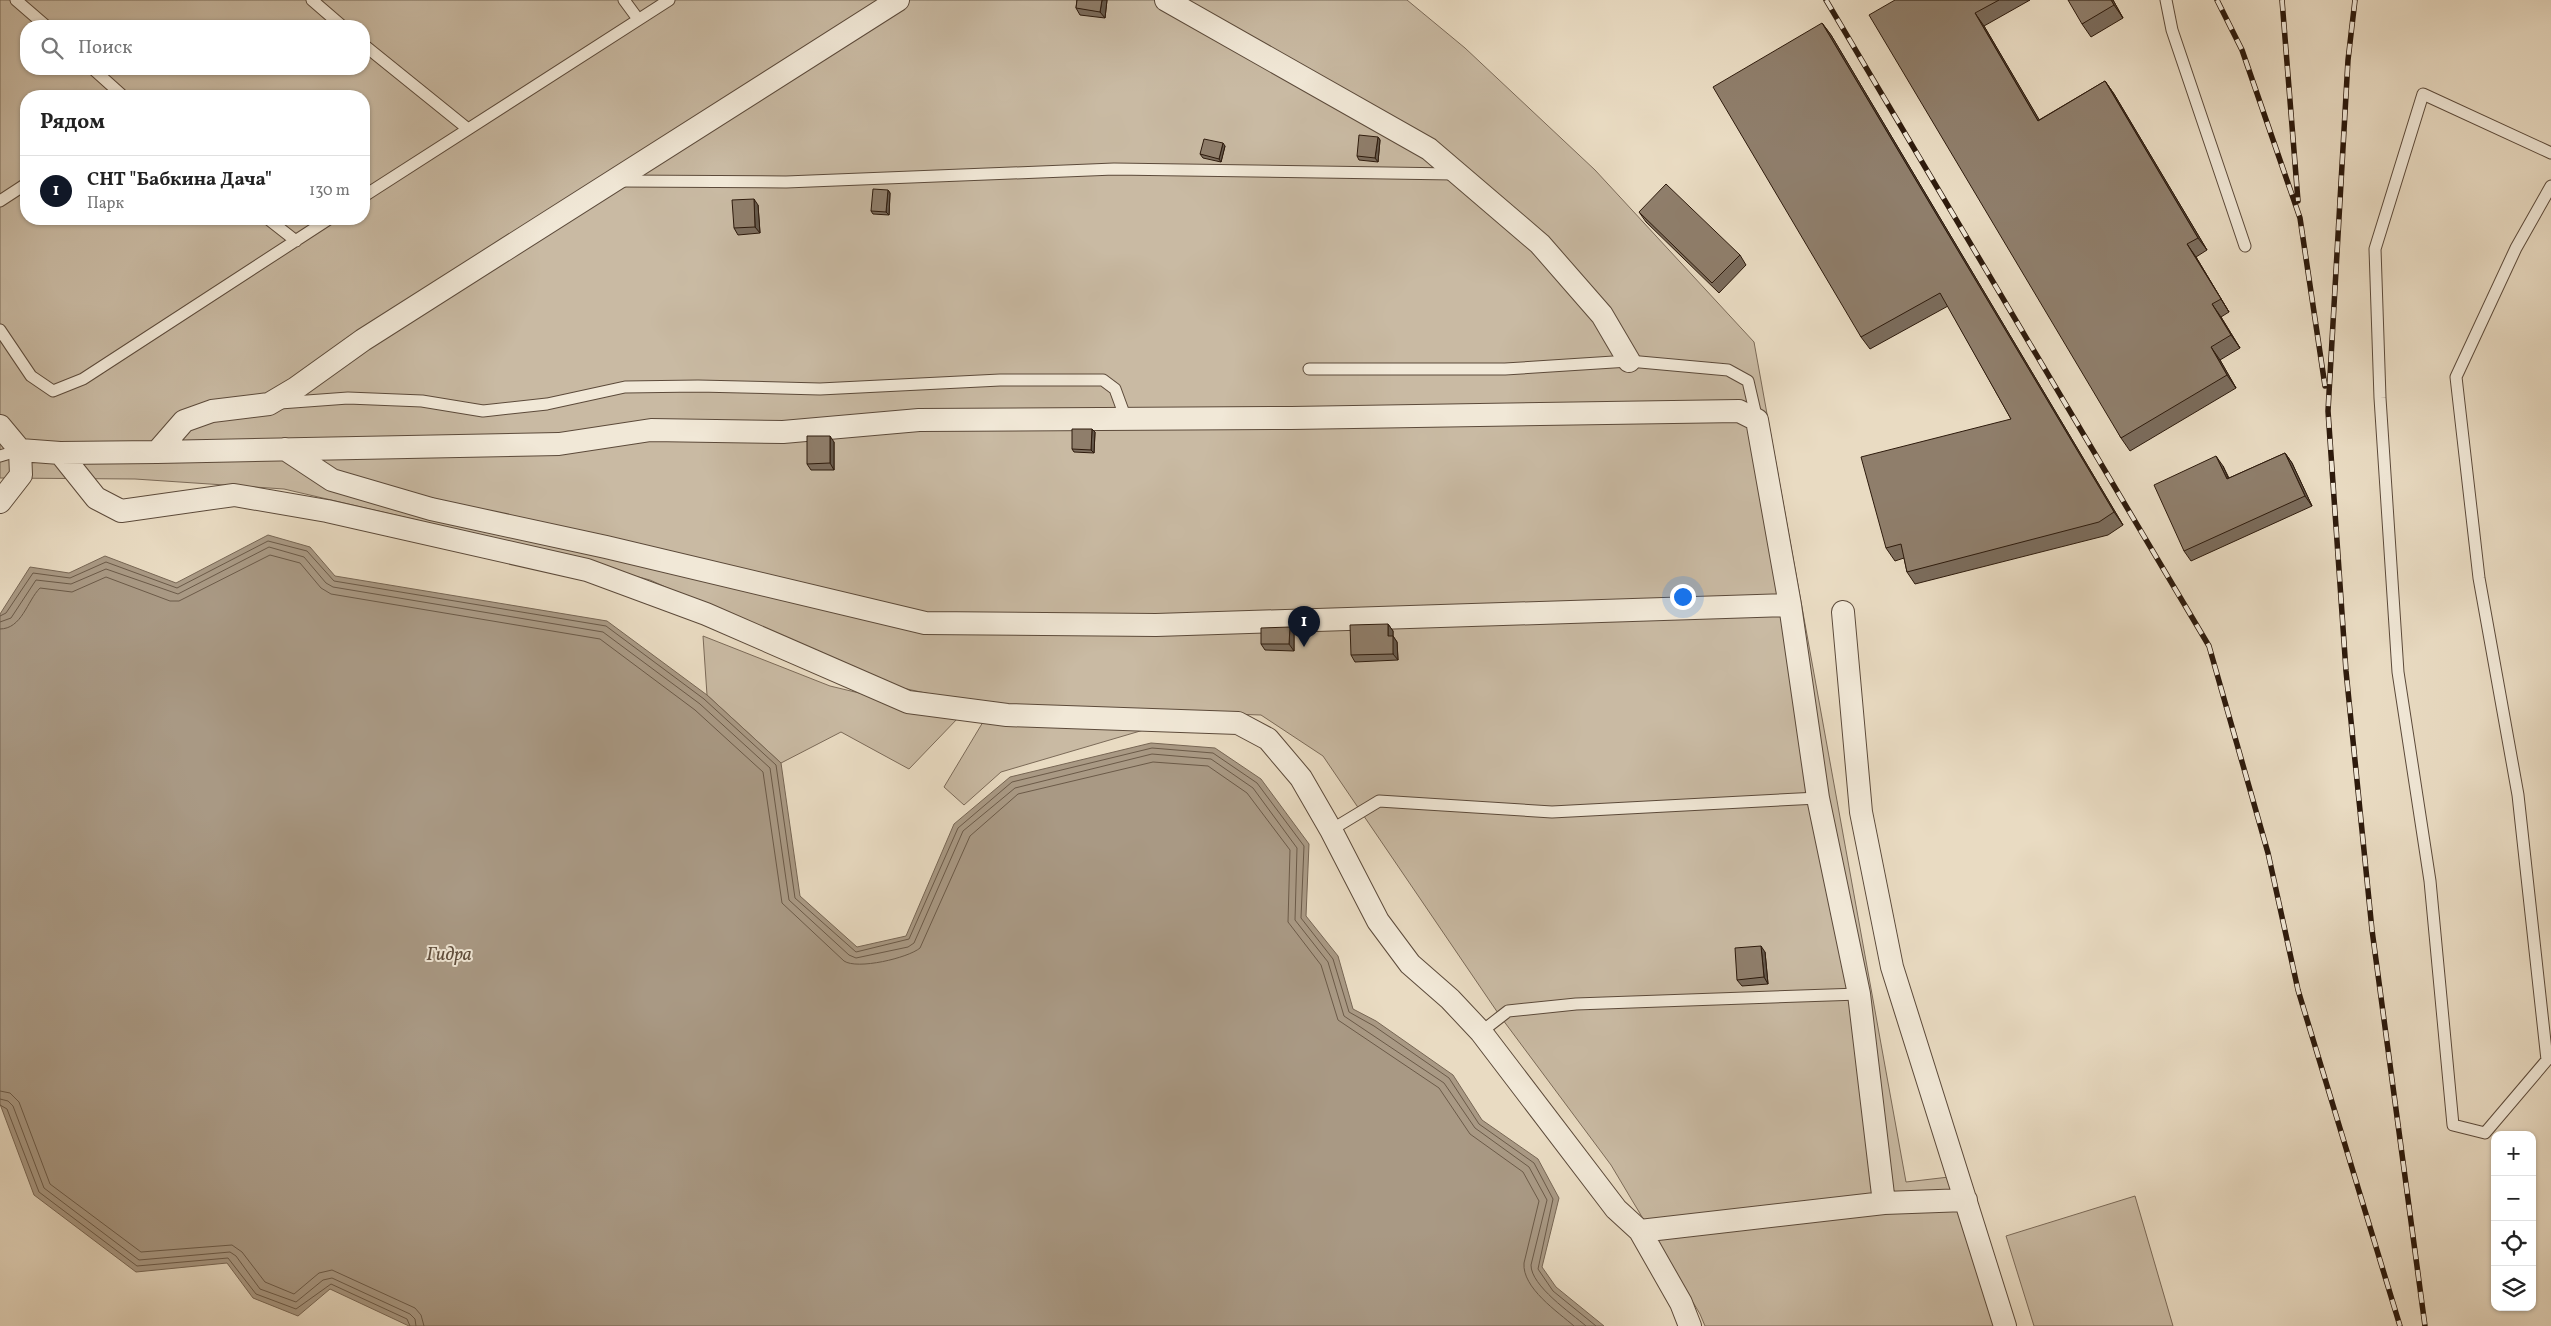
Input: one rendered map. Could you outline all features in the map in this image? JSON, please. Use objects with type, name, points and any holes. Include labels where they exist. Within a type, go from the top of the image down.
[{"type":"street","points":[[157,452],[184,421],[212,411],[269,404],[296,388],[363,340],[898,0]]},
{"type":"street","points":[[1166,0],[1429,149],[1540,244],[1602,315],[1628,361]]},
{"type":"street","points":[[10,453],[559,444],[651,430],[783,432],[919,420],[1739,411],[1757,420],[1790,605],[1818,798],[1859,994],[1884,1203]]},
{"type":"street","points":[[0,426],[21,475],[0,502]]},
{"type":"street","points":[[285,449],[332,480],[431,509],[606,546],[925,624],[1156,625],[1790,605]]},
{"type":"street","points":[[60,452],[96,498],[121,511],[234,495],[327,511],[588,570],[706,614],[908,702],[1006,715],[1238,722],[1268,739],[1301,778],[1384,928],[1410,964],[1450,999],[1481,1032],[1616,1209],[1640,1231],[1681,1303],[1690,1326]]},
{"type":"street","points":[[1843,612],[1861,812],[1892,967],[2005,1326]]},
{"type":"street","points":[[1640,1231],[1884,1203],[1966,1200]]},
{"type":"lane","points":[[16,0],[39,20]]},
{"type":"lane","points":[[312,0],[335,20]]},
{"type":"lane","points":[[624,0],[638,19]]},
{"type":"lane","points":[[370,192],[669,0]]},
{"type":"lane","points":[[2166,0],[2172,30],[2244,246]]},
{"type":"lane","points":[[370,50],[468,129]]},
{"type":"lane","points":[[100,75],[116,90]]},
{"type":"lane","points":[[2551,153],[2423,94],[2375,249],[2380,398],[2398,672],[2430,881],[2453,1124],[2484,1133],[2547,1060],[2518,795],[2479,578],[2456,377],[2516,248],[2551,186]]},
{"type":"lane","points":[[613,181],[786,182],[1114,169],[1458,174]]},
{"type":"lane","points":[[0,202],[20,188]]},
{"type":"lane","points":[[276,225],[296,241]]},
{"type":"lane","points":[[0,330],[30,376],[53,391],[83,379],[321,225]]},
{"type":"lane","points":[[1310,369],[1505,369],[1628,361],[1728,370],[1748,381],[1757,420]]},
{"type":"lane","points":[[269,404],[348,398],[422,401],[484,411],[547,404],[625,387],[698,386],[820,389],[1000,380],[1103,380],[1115,389],[1126,419]]},
{"type":"lane","points":[[1331,830],[1379,801],[1552,812],[1818,798]]},
{"type":"lane","points":[[1481,1032],[1508,1011],[1576,1004],[1859,994]]},
{"type":"shaded area","points":[[0,0],[1407,0],[1465,48],[1595,170],[1754,342],[1906,1182],[1949,1177],[1996,1326],[1705,1326],[1700,1314],[1611,1165],[1500,1016],[1323,756],[1261,715],[986,706],[879,683],[650,580],[417,520],[284,489],[135,479],[0,478]]},
{"type":"shaded area","points":[[703,636],[830,686],[959,717],[909,769],[841,732],[781,763],[707,695]]},
{"type":"shaded area","points":[[983,722],[1147,729],[1001,772],[964,805],[944,787]]},
{"type":"shaded area","points":[[2135,1196],[2173,1326],[2034,1326],[2006,1236]]},
{"type":"water","name":"Гидра","points":[[268,535],[310,547],[335,576],[607,621],[707,695],[781,763],[800,896],[857,947],[906,936],[954,824],[1010,777],[1151,743],[1215,748],[1261,779],[1309,844],[1306,916],[1338,956],[1353,1009],[1376,1021],[1453,1075],[1482,1120],[1538,1159],[1559,1198],[1542,1267],[1556,1287],[1604,1326],[409,1326],[330,1289],[298,1316],[253,1298],[227,1263],[136,1272],[34,1195],[0,1104],[0,614],[30,567],[69,573],[105,556],[176,583]]},
{"type":"building","points":[[1077,0],[1102,0],[1100,12],[1076,8]]},
{"type":"building","points":[[1895,0],[1999,0],[1975,13],[2038,121],[2105,81],[2198,238],[2187,244],[2221,299],[2212,304],[2231,335],[2211,347],[2227,375],[2121,438],[1869,15]]},
{"type":"building","points":[[2068,0],[2111,0],[2114,5],[2082,24]]},
{"type":"building","points":[[1822,23],[2114,512],[2099,522],[1907,572],[1901,544],[1886,548],[1861,457],[2011,419],[1940,293],[1861,337],[1713,87]]},
{"type":"building","points":[[1359,135],[1378,137],[1375,158],[1357,156]]},
{"type":"building","points":[[1204,139],[1223,143],[1219,159],[1200,154]]},
{"type":"building","points":[[1666,184],[1740,255],[1712,283],[1639,212]]},
{"type":"building","points":[[873,189],[888,190],[886,212],[871,211]]},
{"type":"building","points":[[754,199],[755,227],[734,228],[732,200]]},
{"type":"building","points":[[1072,429],[1092,429],[1091,450],[1072,449]]},
{"type":"building","points":[[807,436],[830,436],[830,463],[807,464]]},
{"type":"building","points":[[2285,453],[2305,496],[2184,551],[2154,485],[2216,456],[2227,479]]},
{"type":"building","points":[[1388,624],[1388,636],[1393,636],[1393,654],[1351,655],[1350,625]]},
{"type":"building","points":[[1290,627],[1289,644],[1261,644],[1261,628]]},
{"type":"building","points":[[1761,946],[1764,977],[1737,980],[1735,948]]},
{"type":"railway","points":[[1826,0],[2209,646],[2268,853],[2298,990],[2400,1326]]},
{"type":"railway","points":[[2217,0],[2242,50],[2300,218],[2325,386]]},
{"type":"railway","points":[[2282,0],[2298,201]]},
{"type":"railway","points":[[2355,0],[2348,60],[2328,411],[2346,671],[2372,930],[2425,1326]]},
{"type":"place","name":"СНТ \"Бабкина Дача\"","points":[[1304,647]]}]
